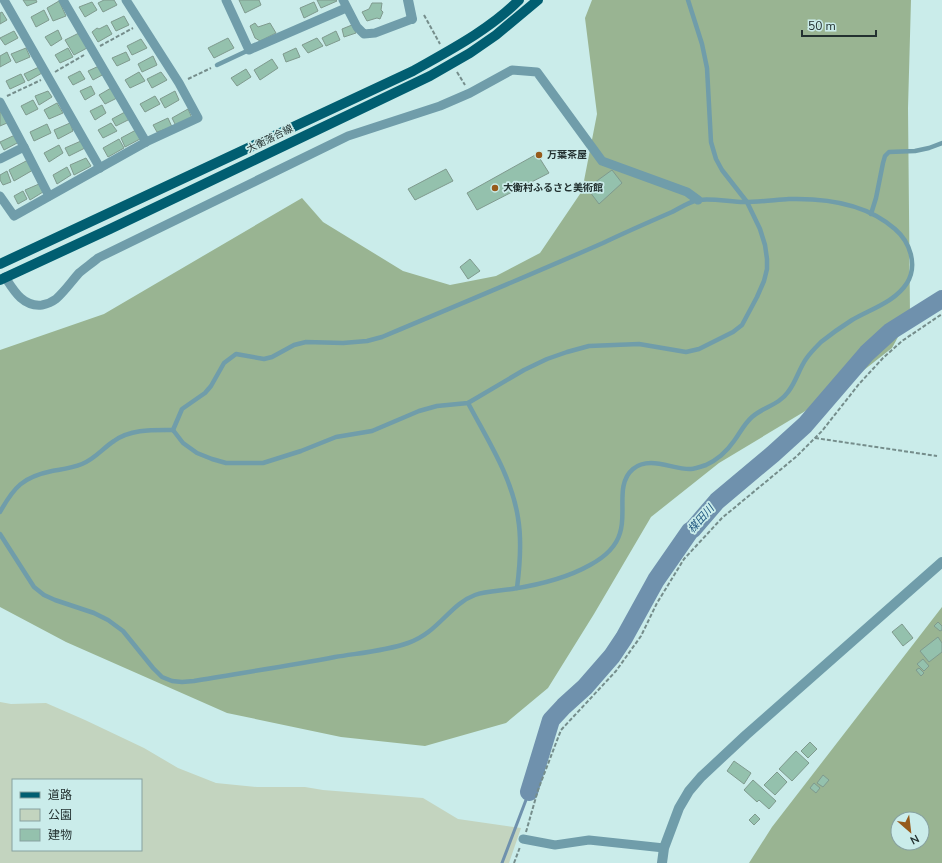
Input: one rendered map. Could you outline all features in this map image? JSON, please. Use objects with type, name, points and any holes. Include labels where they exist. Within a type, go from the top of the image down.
[{"type":"main road","name":"大衡落合線","points":[[0,264],[413,71],[463,43],[490,25],[520,0]]},
{"type":"main road","name":"大衡落合線","points":[[2,275],[110,229],[430,76],[470,53],[538,0]]},
{"type":"street","points":[[4,0],[100,168]]},
{"type":"street","points":[[63,0],[146,142]]},
{"type":"street","points":[[0,196],[14,216],[146,142],[198,118],[179,83],[126,0]]},
{"type":"street","points":[[226,0],[249,50],[344,4],[356,27],[364,34],[375,33],[412,19],[408,0]]},
{"type":"street","points":[[2,275],[14,291],[29,304],[46,304],[55,300],[79,273],[98,258],[348,136],[440,106],[470,93],[512,70],[537,72],[602,161],[687,192],[698,200]]},
{"type":"street","points":[[3,100],[24,147],[49,196]]},
{"type":"street","points":[[0,159],[24,147]]},
{"type":"street","points":[[662,863],[664,848],[679,808],[689,791],[701,777],[942,562]]},
{"type":"street","points":[[523,839],[555,845],[589,840],[664,848]]},
{"type":"lane","points":[[172,430],[183,443],[197,453],[212,459],[226,463],[264,463],[302,451],[336,437],[372,431],[419,411],[437,406],[468,403],[524,370],[547,359],[567,352],[589,346],[639,344],[686,352],[699,349],[734,332],[742,325],[748,315],[764,281],[767,269],[767,258],[760,229],[747,202],[722,170],[712,148],[708,116],[707,68],[702,44],[688,0]]},
{"type":"lane","points":[[217,65],[249,50]]},
{"type":"lane","points":[[871,214],[876,198],[883,163],[889,152],[914,151],[929,148],[942,143]]},
{"type":"lane","points":[[0,534],[31,582],[44,595],[94,613],[108,620],[123,631],[153,668],[162,676],[172,681],[182,682],[306,662],[375,650],[410,642],[422,638],[430,632],[466,598],[478,594],[517,588],[570,574],[601,558],[610,551],[617,541],[621,531],[625,481],[630,471],[640,465],[652,463],[691,469],[703,466],[724,453],[733,443],[743,426],[752,417],[783,398],[790,390],[806,359],[818,345],[847,324],[894,296],[905,287],[910,276],[912,255],[899,233],[890,225],[857,208],[817,200],[793,199],[747,202],[698,200],[525,278],[382,337],[366,341],[343,343],[306,342],[294,345],[272,357],[264,358],[236,354],[224,363],[211,386],[182,410],[172,430]]},
{"type":"lane","points":[[468,403],[495,453],[508,481],[514,501],[520,535],[517,588]]},
{"type":"lane","points":[[0,512],[8,497],[22,483],[32,476],[84,464],[113,441],[125,435],[138,431],[172,430]]},
{"type":"path","points":[[424,15],[439,42]]},
{"type":"path","points":[[3,100],[142,24]]},
{"type":"path","points":[[179,83],[217,65]]},
{"type":"path","points":[[514,863],[538,790],[561,730],[616,671],[641,636],[657,603],[684,559],[722,518],[797,456],[822,431],[859,384],[883,358],[902,341],[942,314]]},
{"type":"path","points":[[815,438],[937,456]]},
{"type":"green space","points":[[592,0],[911,0],[908,108],[910,315],[892,348],[832,395],[719,463],[651,517],[594,614],[548,688],[506,723],[425,746],[341,737],[227,713],[66,642],[0,607],[0,350],[104,314],[302,198],[323,222],[403,271],[450,285],[496,276],[540,253],[582,191],[597,114],[585,18]]},
{"type":"green space","points":[[942,607],[942,863],[749,863],[772,827]]},
{"type":"green space","points":[[0,702],[11,704],[46,703],[144,748],[178,768],[216,783],[257,787],[305,787],[323,790],[423,798],[458,819],[521,828],[509,863],[0,863]]},
{"type":"building","points":[[23,0],[36,0],[37,2],[27,6]]},
{"type":"building","points":[[104,0],[114,0],[117,5],[103,12],[98,3]]},
{"type":"building","points":[[239,0],[259,0],[261,5],[245,13]]},
{"type":"building","points":[[317,0],[336,0],[337,1],[321,8]]},
{"type":"building","points":[[59,1],[66,16],[53,21],[47,8]]},
{"type":"building","points":[[92,2],[97,10],[85,17],[79,7]]},
{"type":"building","points":[[314,2],[318,11],[304,18],[300,8]]},
{"type":"building","points":[[372,3],[382,3],[381,10],[383,12],[380,19],[377,18],[367,21],[362,12],[369,9]]},
{"type":"building","points":[[44,10],[49,20],[36,27],[31,17]]},
{"type":"building","points":[[2,12],[7,20],[0,24],[0,13]]},
{"type":"building","points":[[124,16],[129,25],[116,31],[111,22]]},
{"type":"building","points":[[255,23],[258,27],[270,23],[276,33],[260,41],[255,38],[250,26]]},
{"type":"building","points":[[107,25],[112,34],[98,42],[92,32],[97,28],[99,29]]},
{"type":"building","points":[[352,25],[356,33],[344,37],[342,29]]},
{"type":"building","points":[[58,30],[62,39],[51,46],[45,37]]},
{"type":"building","points":[[14,31],[18,38],[5,45],[0,38]]},
{"type":"building","points":[[336,31],[340,40],[326,46],[322,38]]},
{"type":"building","points":[[79,33],[87,48],[74,55],[65,40]]},
{"type":"building","points":[[228,38],[234,48],[214,58],[208,48]]},
{"type":"building","points":[[317,38],[323,46],[308,53],[302,45]]},
{"type":"building","points":[[141,39],[147,48],[132,55],[127,46]]},
{"type":"building","points":[[26,48],[30,57],[16,63],[11,54]]},
{"type":"building","points":[[68,48],[73,57],[60,63],[55,55]]},
{"type":"building","points":[[296,48],[300,57],[286,62],[283,54]]},
{"type":"building","points":[[7,52],[11,61],[0,67],[0,56]]},
{"type":"building","points":[[126,52],[130,60],[117,66],[112,58]]},
{"type":"building","points":[[153,56],[157,65],[142,72],[138,64]]},
{"type":"building","points":[[272,59],[278,68],[260,80],[254,70]]},
{"type":"building","points":[[99,66],[104,74],[93,80],[88,71]]},
{"type":"building","points":[[39,67],[42,73],[28,81],[24,74]]},
{"type":"building","points":[[246,69],[251,77],[237,86],[231,78]]},
{"type":"building","points":[[80,71],[85,79],[73,85],[68,77]]},
{"type":"building","points":[[139,72],[145,81],[130,88],[125,80]]},
{"type":"building","points":[[161,72],[167,80],[152,88],[147,79]]},
{"type":"building","points":[[21,74],[25,82],[10,89],[6,81]]},
{"type":"building","points":[[91,86],[95,94],[85,100],[80,91]]},
{"type":"building","points":[[111,88],[117,98],[105,104],[99,95]]},
{"type":"building","points":[[48,91],[52,97],[39,105],[35,96]]},
{"type":"building","points":[[175,91],[179,100],[165,108],[160,99]]},
{"type":"building","points":[[155,96],[160,104],[145,112],[140,104]]},
{"type":"building","points":[[33,100],[38,109],[26,115],[21,106]]},
{"type":"building","points":[[57,103],[63,113],[49,119],[44,110]]},
{"type":"building","points":[[102,105],[106,113],[95,120],[90,111]]},
{"type":"building","points":[[188,109],[192,118],[176,126],[172,118]]},
{"type":"building","points":[[0,112],[2,112],[7,123],[0,126]]},
{"type":"building","points":[[125,112],[130,119],[116,126],[112,119]]},
{"type":"building","points":[[168,118],[172,127],[157,132],[153,125]]},
{"type":"building","points":[[70,123],[73,131],[58,139],[54,130]]},
{"type":"building","points":[[111,123],[117,131],[103,138],[98,130]]},
{"type":"building","points":[[47,124],[51,133],[34,141],[30,132]]},
{"type":"building","points":[[136,130],[140,139],[125,147],[121,138]]},
{"type":"building","points":[[15,135],[19,142],[4,150],[0,142]]},
{"type":"building","points":[[119,139],[124,148],[108,157],[103,148]]},
{"type":"building","points":[[81,141],[85,148],[69,156],[65,148]]},
{"type":"building","points":[[59,145],[63,153],[49,162],[44,153]]},
{"type":"building","points":[[537,154],[549,173],[477,210],[467,193]]},
{"type":"building","points":[[86,158],[91,166],[74,175],[70,165]]},
{"type":"building","points":[[28,160],[33,170],[14,181],[9,170]]},
{"type":"building","points":[[67,167],[71,175],[57,184],[53,175]]},
{"type":"building","points":[[446,169],[453,181],[415,200],[408,189]]},
{"type":"building","points":[[612,170],[622,183],[599,204],[587,188]]},
{"type":"building","points":[[7,171],[11,182],[3,185],[0,180],[0,175]]},
{"type":"building","points":[[39,184],[43,192],[30,200],[25,190]]},
{"type":"building","points":[[23,191],[27,199],[18,204],[14,196]]},
{"type":"building","points":[[470,259],[480,271],[468,279],[460,267]]},
{"type":"building","points":[[938,622],[942,626],[942,630],[940,631],[934,626]]},
{"type":"building","points":[[902,624],[913,638],[903,646],[892,632]]},
{"type":"building","points":[[938,637],[942,643],[942,652],[929,662],[920,651]]},
{"type":"building","points":[[923,659],[929,666],[924,671],[917,664]]},
{"type":"building","points":[[919,668],[924,673],[921,676],[916,670]]},
{"type":"building","points":[[810,742],[817,749],[808,758],[801,751]]},
{"type":"building","points":[[796,751],[809,763],[792,781],[779,769]]},
{"type":"building","points":[[734,761],[751,773],[744,784],[727,771]]},
{"type":"building","points":[[777,772],[787,782],[775,795],[764,785]]},
{"type":"building","points":[[823,775],[829,780],[823,787],[817,783]]},
{"type":"building","points":[[753,780],[776,801],[769,809],[759,800],[757,802],[744,790]]},
{"type":"building","points":[[814,783],[820,788],[816,793],[810,788]]},
{"type":"building","points":[[755,814],[760,819],[754,825],[749,820]]},
{"type":"waterway","name":"楳田川","points":[[529,792],[551,720],[585,687],[612,656],[624,638],[656,580],[690,531],[717,501],[805,425],[867,353],[891,331],[942,299]]},
{"type":"waterway","points":[[502,863],[529,792]]},
{"type":"place","name":"万葉茶屋","points":[[539,155]]},
{"type":"place","name":"大衡村ふるさと美術館","points":[[495,188]]}]
